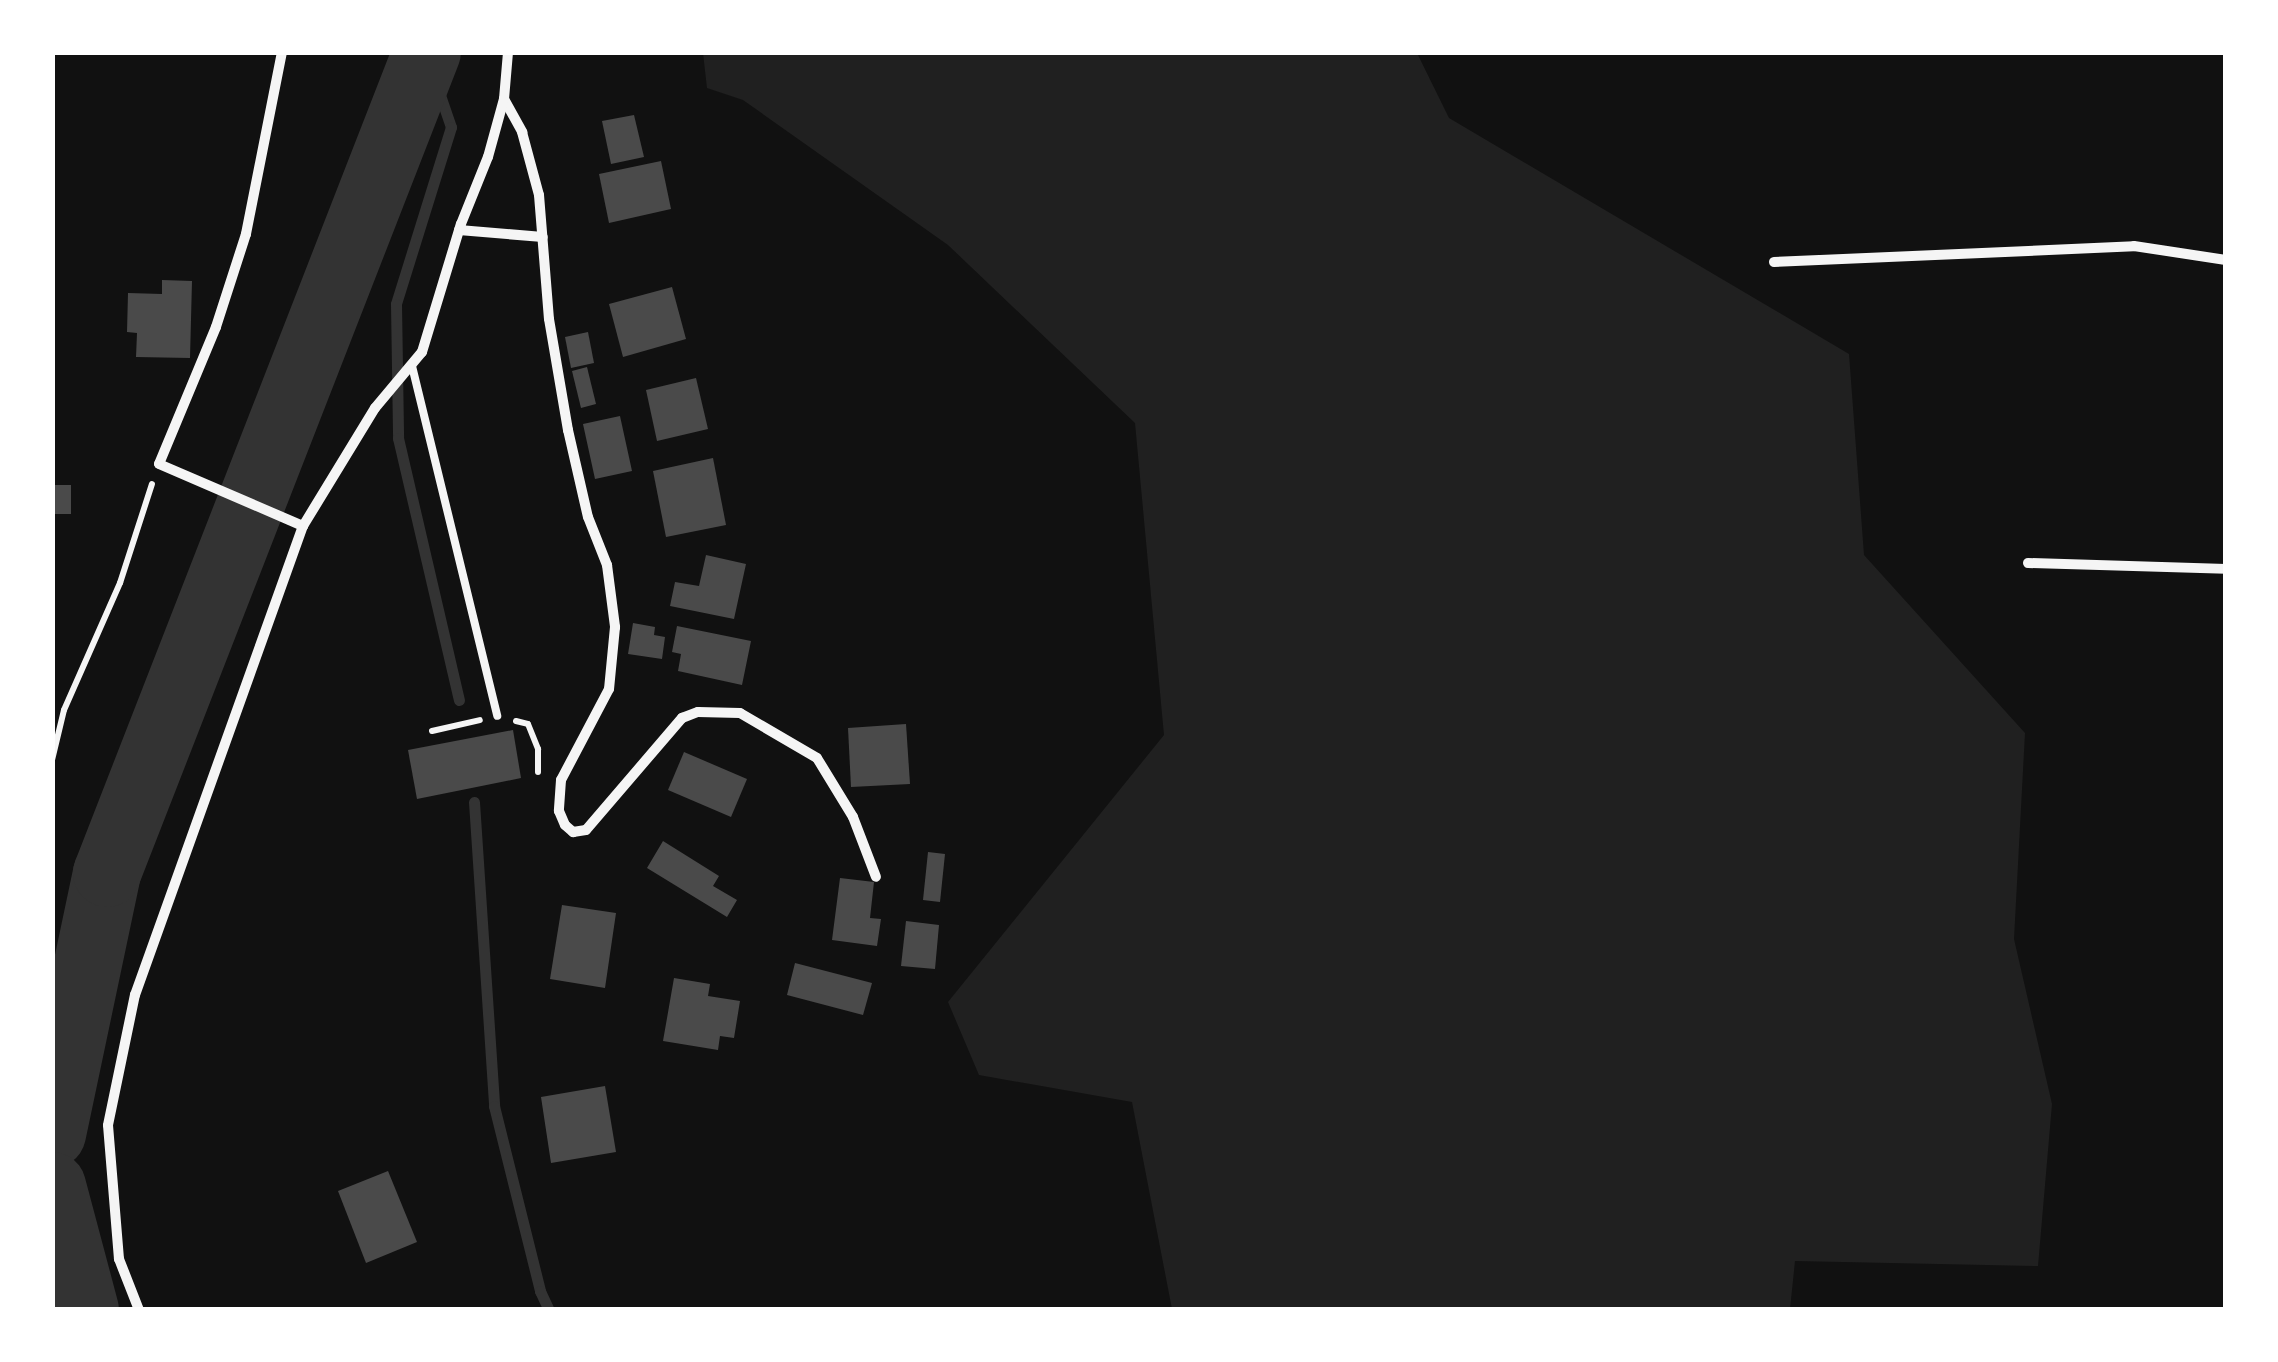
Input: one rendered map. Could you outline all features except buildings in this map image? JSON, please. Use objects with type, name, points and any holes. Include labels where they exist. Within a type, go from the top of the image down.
[{"type":"street","points":[[282,52],[246,234],[216,327],[159,464],[303,526]]},
{"type":"street","points":[[140,1310],[119,1259],[108,1125],[136,995],[303,526],[374,408],[412,366],[431,328],[459,230],[488,157],[504,98],[508,52]]},
{"type":"street","points":[[504,98],[522,132],[539,195],[549,318],[568,430],[588,516],[607,565],[615,627],[608,689],[561,780],[558,811],[573,832],[586,830],[682,718],[698,712],[740,713],[817,758],[853,816],[876,877]]},
{"type":"street","points":[[459,230],[543,237]]},
{"type":"street","points":[[1774,262],[2134,246],[2226,260]]},
{"type":"street","points":[[2028,564],[2226,569]]},
{"type":"lane","points":[[412,366],[497,716]]},
{"type":"lane","points":[[236,712],[249,713]]},
{"type":"path","points":[[52,760],[64,710],[120,583],[159,464]]},
{"type":"path","points":[[432,731],[497,716],[528,724],[538,749],[538,779]]},
{"type":"shaded area","points":[[703,53],[1417,53],[1449,118],[1849,354],[1864,555],[2025,733],[2014,939],[2052,1104],[2038,1266],[1795,1261],[1790,1309],[1172,1309],[1132,1102],[979,1075],[948,1002],[1164,735],[1135,423],[948,245],[743,100],[707,88]]},
{"type":"waterway","points":[[52,1134],[107,873],[427,52]]},
{"type":"waterway","points":[[427,57],[451,127],[396,304],[398,438],[459,700]]},
{"type":"waterway","points":[[474,802],[494,1106],[540,1291],[549,1310]]},
{"type":"waterway","points":[[52,1186],[85,1310]]}]
